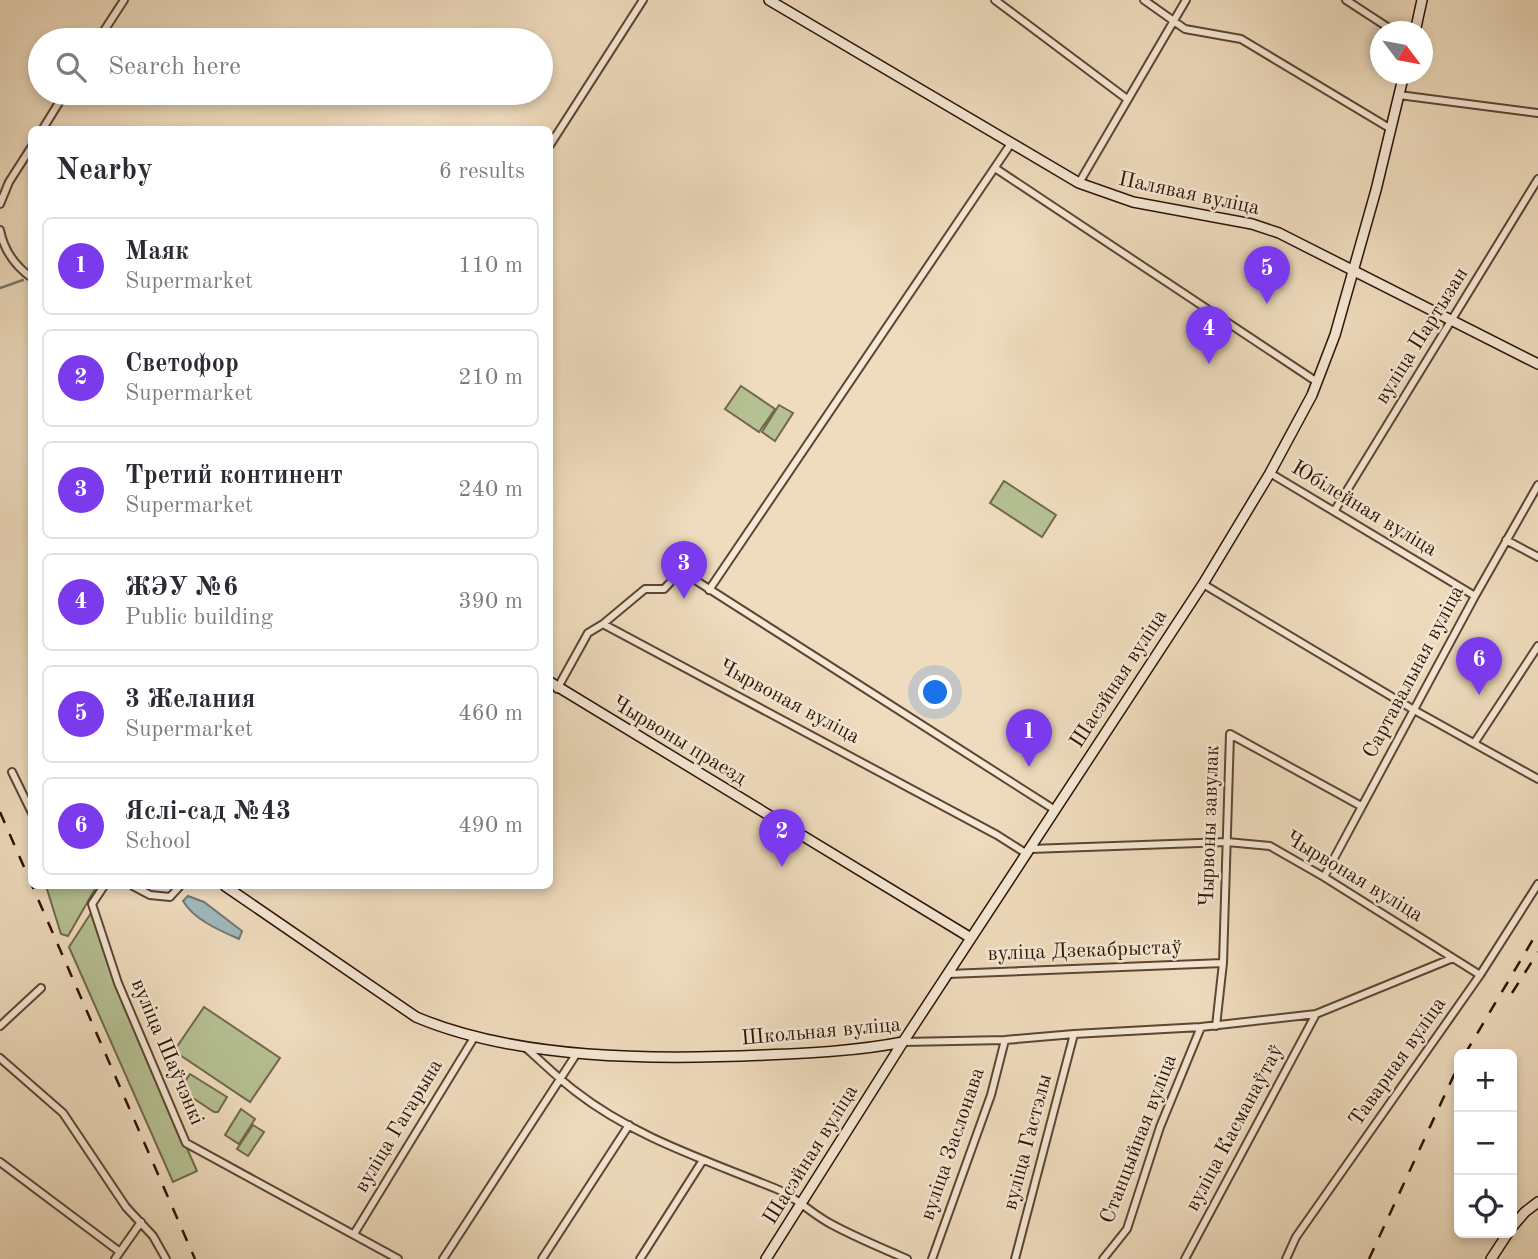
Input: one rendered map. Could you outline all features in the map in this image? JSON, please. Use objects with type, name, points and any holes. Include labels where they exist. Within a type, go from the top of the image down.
[{"type":"street","points":[[106,28],[124,0]]},
{"type":"street","points":[[553,140],[643,0]]},
{"type":"street","name":"Палявая вуліца","points":[[769,0],[1010,145],[1079,183],[1106,194],[1156,207],[1252,223],[1304,244],[1538,364]]},
{"type":"street","points":[[995,0],[1127,99]]},
{"type":"street","points":[[1144,0],[1185,29],[1241,39],[1392,129]]},
{"type":"street","points":[[1079,183],[1186,0]]},
{"type":"street","points":[[1346,0],[1378,21]]},
{"type":"street","points":[[1417,21],[1422,0]]},
{"type":"street","name":"Шасэйная вуліца","points":[[766,1259],[903,1042],[1203,584],[1270,473],[1317,382],[1335,335],[1355,270],[1402,84]]},
{"type":"street","points":[[1399,95],[1538,114]]},
{"type":"street","points":[[44,126],[58,105]]},
{"type":"street","points":[[709,590],[1010,145]]},
{"type":"street","points":[[0,204],[9,182],[28,152]]},
{"type":"street","points":[[995,168],[1317,382]]},
{"type":"street","name":"вуліца Партызан","points":[[1335,510],[1538,179]]},
{"type":"street","points":[[0,230],[7,252],[18,269],[28,275]]},
{"type":"street","name":"Юбілейная вуліца","points":[[1270,473],[1475,596]]},
{"type":"street","name":"Сартавальная вуліца","points":[[1324,877],[1475,596],[1538,485]]},
{"type":"street","points":[[1506,540],[1538,557]]},
{"type":"street","points":[[553,685],[588,633],[645,589],[664,589],[681,571],[1055,810]]},
{"type":"street","points":[[1203,584],[1414,710],[1538,779]]},
{"type":"street","name":"Чырвоная вуліца","points":[[603,624],[1028,852],[1227,842],[1270,846],[1480,975]]},
{"type":"street","points":[[1475,742],[1538,646]]},
{"type":"street","name":"Чырвоны праезд","points":[[553,685],[971,938]]},
{"type":"street","name":"Чырвоны завулак","points":[[1216,1026],[1223,963],[1230,734],[1361,806]]},
{"type":"street","points":[[12,772],[28,805]]},
{"type":"street","name":"Таварная вуліца","points":[[1286,1259],[1296,1237],[1480,975],[1538,884]]},
{"type":"street","name":"вуліца Шаўчэнкі","points":[[102,889],[92,904],[118,983],[186,1143],[398,1259]]},
{"type":"street","points":[[139,889],[150,895],[170,897],[177,889]]},
{"type":"street","name":"Школьная вуліца","points":[[229,889],[416,1017],[475,1036],[577,1053],[727,1057],[832,1052],[903,1042],[1005,1040],[1216,1026],[1316,1014],[1453,958]]},
{"type":"street","name":"вуліца Дзекабрыстаў","points":[[948,974],[1223,963]]},
{"type":"street","points":[[0,1026],[41,988]]},
{"type":"street","name":"вуліца Касманаўтаў","points":[[1185,1259],[1316,1014]]},
{"type":"street","name":"Станцыйная вуліца","points":[[1103,1259],[1127,1229],[1160,1127],[1201,1027]]},
{"type":"street","name":"вуліца Гастэлы","points":[[1015,1259],[1074,1034]]},
{"type":"street","name":"вуліца Гагарына","points":[[354,1234],[475,1036]]},
{"type":"street","name":"вуліца Заслонава","points":[[932,1259],[991,1095],[1005,1040]]},
{"type":"street","points":[[525,1046],[575,1091],[629,1125],[664,1144],[792,1196],[800,1205],[830,1223],[907,1259]]},
{"type":"street","points":[[443,1259],[577,1053]]},
{"type":"street","points":[[0,1058],[63,1113],[126,1207],[153,1236],[166,1259]]},
{"type":"street","points":[[542,1259],[629,1125]]},
{"type":"street","points":[[640,1259],[703,1160]]},
{"type":"street","points":[[0,1162],[120,1252]]},
{"type":"street","points":[[1517,1221],[1538,1202]]},
{"type":"street","points":[[115,1259],[141,1222]]},
{"type":"street","points":[[1491,1259],[1505,1238]]},
{"type":"green space","points":[[741,386],[775,409],[759,432],[725,409]]},
{"type":"green space","points":[[779,405],[793,413],[775,441],[762,432]]},
{"type":"green space","points":[[1004,481],[1056,515],[1042,537],[990,503]]},
{"type":"green space","points":[[47,889],[95,889],[68,936],[61,934]]},
{"type":"green space","points":[[91,913],[115,985],[197,1171],[173,1182],[69,947]]},
{"type":"green space","points":[[204,1007],[280,1058],[250,1102],[174,1051]]},
{"type":"green space","points":[[190,1074],[227,1097],[218,1112],[181,1090]]},
{"type":"green space","points":[[241,1109],[255,1119],[239,1144],[225,1135]]},
{"type":"green space","points":[[253,1125],[264,1132],[248,1156],[237,1149]]},
{"type":"water","points":[[188,896],[204,902],[242,931],[239,939],[194,914],[183,901]]},
{"type":"waterway","points":[[0,288],[23,280]]},
{"type":"railway","points":[[0,812],[28,876]]},
{"type":"railway","points":[[34,889],[195,1259]]},
{"type":"railway","points":[[1468,1049],[1538,931]]},
{"type":"railway","points":[[1512,993],[1538,952]]},
{"type":"railway","points":[[1369,1259],[1454,1075]]},
{"type":"place","name":"3 Желания","points":[[1267,304]]},
{"type":"place","name":"ЖЭУ №6","points":[[1209,364]]},
{"type":"place","name":"Третий континент","points":[[684,599]]},
{"type":"place","name":"Яслі-сад №43","points":[[1479,695]]},
{"type":"place","name":"Маяк","points":[[1029,767]]},
{"type":"place","name":"Светофор","points":[[782,867]]}]
